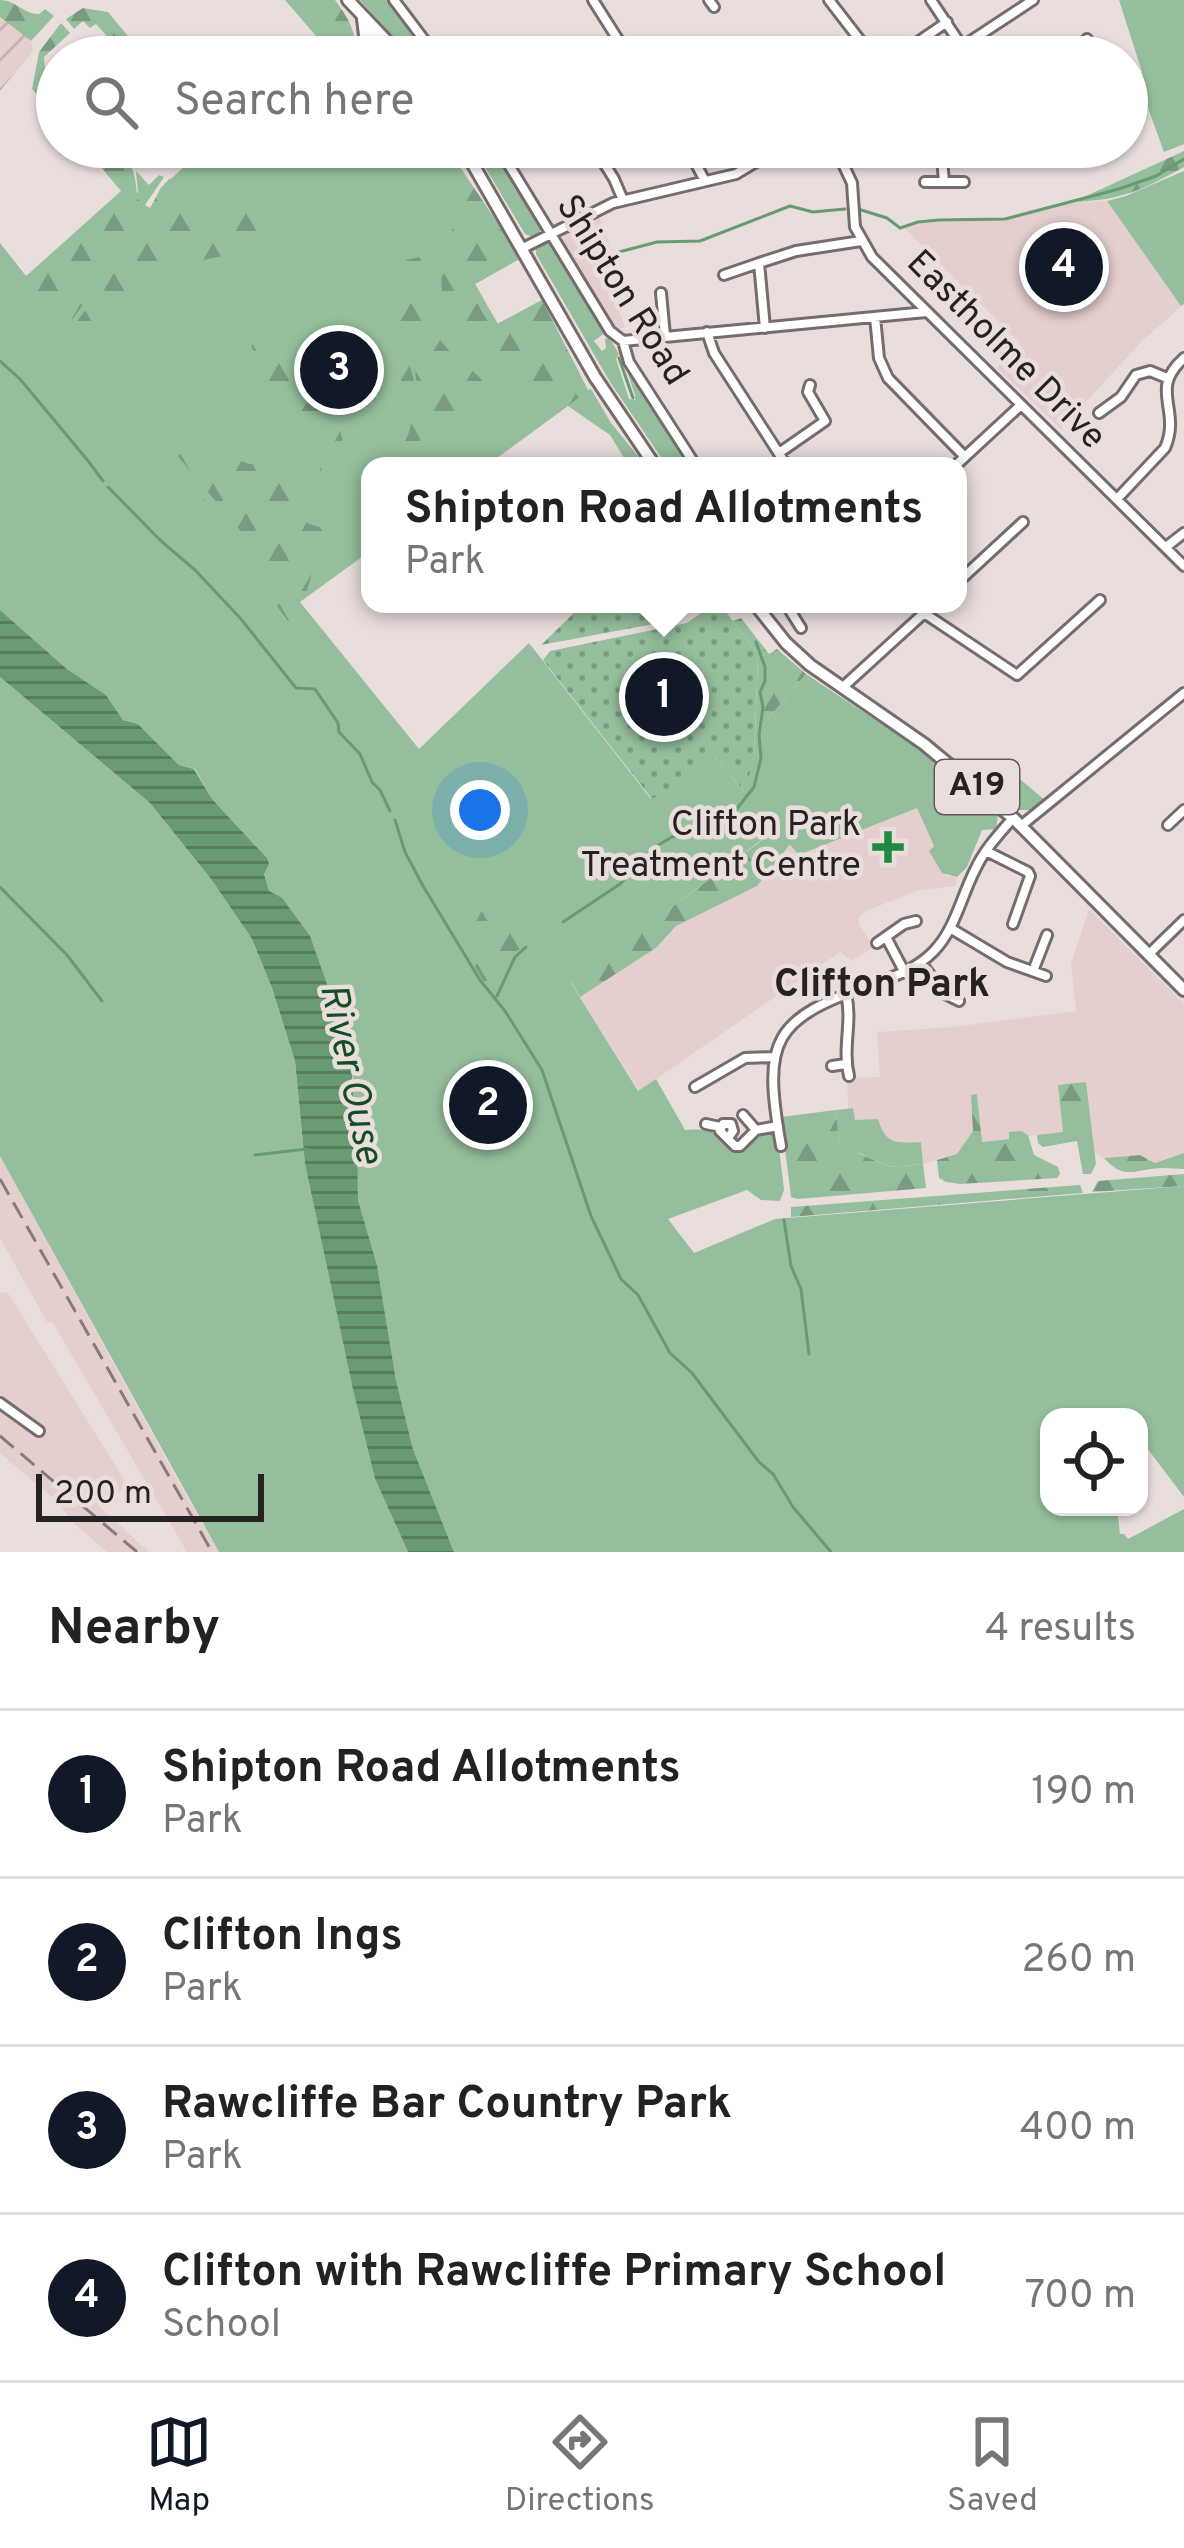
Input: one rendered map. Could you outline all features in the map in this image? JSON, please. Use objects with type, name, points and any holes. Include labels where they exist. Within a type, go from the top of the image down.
[{"type":"main road","points":[[348,0],[374,36]]},
{"type":"main road","points":[[365,36],[367,22]]},
{"type":"main road","name":"Shipton Road","points":[[476,168],[595,377],[649,457]]},
{"type":"main road","name":"A19","points":[[762,613],[786,643],[923,744],[1017,822],[1184,990]]},
{"type":"street","points":[[394,0],[421,36]]},
{"type":"street","points":[[593,0],[616,36]]},
{"type":"street","points":[[829,0],[857,36]]},
{"type":"street","points":[[932,0],[956,36]]},
{"type":"street","points":[[978,36],[1033,0]]},
{"type":"street","points":[[927,36],[947,22]]},
{"type":"street","name":"Shipton Road","points":[[510,168],[610,331],[623,340],[629,362],[690,457]]},
{"type":"street","points":[[608,168],[623,200]]},
{"type":"street","points":[[698,168],[705,181]]},
{"type":"street","points":[[523,248],[623,200],[746,168]]},
{"type":"street","name":"Eastholme Drive","points":[[846,168],[861,241],[872,257],[1184,566]]},
{"type":"street","points":[[943,168],[944,182]]},
{"type":"street","points":[[925,182],[964,182]]},
{"type":"street","points":[[724,275],[796,250],[861,241]]},
{"type":"street","points":[[759,263],[765,328]]},
{"type":"street","points":[[662,293],[665,336]]},
{"type":"street","points":[[889,315],[908,294]]},
{"type":"street","points":[[623,340],[927,312]]},
{"type":"street","points":[[875,317],[879,358],[888,379],[965,457],[1021,405]]},
{"type":"street","points":[[707,332],[714,353],[782,457]]},
{"type":"street","points":[[1117,499],[1158,458],[1169,438],[1172,418],[1167,378],[1184,358]]},
{"type":"street","points":[[1101,408],[1127,391],[1136,374],[1150,371],[1167,378]]},
{"type":"street","points":[[779,453],[825,421],[806,390]]},
{"type":"street","points":[[967,574],[1023,522]]},
{"type":"street","points":[[1166,548],[1184,532]]},
{"type":"street","points":[[842,688],[924,613],[1017,675],[1100,600]]},
{"type":"street","points":[[792,613],[801,628]]},
{"type":"street","points":[[781,1146],[772,1070],[781,1038],[792,1022],[817,1005],[922,963],[950,928],[986,851],[1184,693]]},
{"type":"street","points":[[1168,825],[1184,809]]},
{"type":"street","points":[[986,851],[1030,876],[1012,924]]},
{"type":"street","points":[[1149,954],[1184,920]]},
{"type":"street","points":[[904,973],[881,940],[916,921]]},
{"type":"street","points":[[950,928],[1006,962],[1046,976]]},
{"type":"street","points":[[1033,971],[1047,934]]},
{"type":"street","points":[[922,963],[945,994],[958,1001]]},
{"type":"street","points":[[846,994],[849,1076]]},
{"type":"street","points":[[695,1088],[745,1058],[774,1057]]},
{"type":"street","points":[[832,1066],[846,1064]]},
{"type":"street","points":[[743,1115],[759,1129]]},
{"type":"street","points":[[706,1124],[720,1127],[735,1146],[759,1129],[778,1126]]},
{"type":"street","points":[[0,1403],[39,1431]]},
{"type":"shaded area","points":[[0,17],[31,41],[33,51],[0,91]]},
{"type":"shaded area","points":[[1184,171],[1184,304],[1142,341],[1061,429],[997,368],[1020,343],[903,227],[939,220],[1005,219],[1073,202],[1108,201]]},
{"type":"shaded area","points":[[599,215],[612,251],[615,298],[625,327],[616,330],[562,244],[564,234]]},
{"type":"shaded area","points":[[917,808],[934,846],[929,851],[947,876],[957,877],[956,886],[919,890],[866,911],[859,925],[874,947],[852,961],[840,952],[639,1091],[580,997],[656,948],[676,926],[757,886],[791,843],[800,855]]},
{"type":"shaded area","points":[[1089,909],[1184,1004],[1184,1153],[1155,1163],[1140,1155],[1104,1158],[1077,1141],[1037,1135],[982,1142],[923,1164],[921,1142],[890,1140],[854,1120],[853,1108],[848,1108],[847,1078],[880,1077],[877,1032],[1076,1011],[1071,963]]},
{"type":"shaded area","points":[[0,1156],[219,1552],[187,1552],[0,1238]]},
{"type":"shaded area","points":[[0,1292],[8,1293],[128,1486],[98,1505],[149,1552],[107,1552],[0,1453]]},
{"type":"green space","points":[[0,0],[33,13],[45,9],[54,16],[31,41],[0,17]]},
{"type":"green space","points":[[285,0],[335,0],[354,36],[316,36]]},
{"type":"green space","points":[[360,0],[389,0],[416,32],[392,36]]},
{"type":"green space","points":[[1119,0],[1184,0],[1184,144],[1164,152],[1148,108],[1148,36],[1131,36]]},
{"type":"green space","points":[[83,8],[108,12],[128,36],[107,36],[96,24],[90,28],[83,21],[74,29],[66,19]]},
{"type":"green space","points":[[61,23],[70,33],[67,36],[51,36]]},
{"type":"green space","points":[[1184,151],[1184,167],[1144,188],[1073,202],[1148,168]]},
{"type":"green space","points":[[102,168],[132,168],[137,198],[145,206],[124,249],[66,328],[25,277],[121,191]]},
{"type":"green space","points":[[182,168],[460,168],[521,258],[475,284],[497,324],[542,300],[588,390],[639,457],[623,457],[610,435],[568,406],[498,457],[361,457],[361,558],[300,602],[419,749],[529,643],[651,799],[716,758],[744,791],[755,734],[806,674],[931,757],[998,815],[996,829],[982,830],[967,867],[957,877],[942,873],[929,851],[934,846],[917,808],[799,855],[776,829],[571,983],[638,1091],[656,1079],[685,1130],[712,1132],[732,1150],[743,1149],[762,1132],[778,1139],[784,1190],[780,1201],[761,1200],[747,1190],[668,1219],[694,1253],[775,1219],[1184,1186],[1184,1497],[1148,1449],[1148,1408],[1040,1408],[1040,1516],[1118,1516],[1120,1534],[1128,1539],[1184,1509],[1184,1552],[454,1552],[413,1449],[396,1380],[377,1265],[358,1200],[353,1077],[269,891],[264,874],[267,858],[212,799],[195,769],[179,765],[138,724],[123,720],[106,695],[67,669],[0,610],[0,243],[26,276],[138,192],[136,171],[149,185],[159,175],[164,177],[145,205],[150,208],[161,188]]},
{"type":"green space","points":[[455,168],[461,168],[521,258],[475,284],[498,324],[542,300],[588,391],[569,405],[533,393],[461,341],[447,315],[460,309],[462,301],[442,293],[442,259],[453,228]]},
{"type":"green space","points":[[486,168],[506,168],[541,226],[533,237],[525,234]]},
{"type":"green space","points":[[1184,171],[1184,304],[1181,306],[1107,201]]},
{"type":"green space","points":[[170,178],[183,199],[196,206],[261,200],[276,212],[286,213],[287,220],[273,237],[256,247],[180,268],[163,280],[149,300],[118,319],[98,343],[83,349],[69,332],[126,256]]},
{"type":"green space","points":[[547,242],[554,248],[606,332],[594,341],[602,351],[609,337],[619,354],[616,359],[629,399],[635,400],[635,395],[624,362],[686,457],[661,457],[610,382],[536,249]]},
{"type":"green space","points":[[419,257],[432,264],[435,331],[485,384],[496,406],[493,412],[472,418],[462,398],[409,353],[393,313],[395,289],[406,260]]},
{"type":"green space","points":[[311,319],[326,324],[330,384],[346,456],[338,483],[330,485],[321,478],[319,452],[274,412],[263,367],[252,348],[252,339],[260,331]]},
{"type":"green space","points":[[391,356],[407,358],[418,400],[420,442],[406,449],[410,410]]},
{"type":"green space","points":[[423,368],[461,402],[468,419],[442,421],[426,438],[415,372]]},
{"type":"green space","points":[[199,451],[283,467],[297,514],[330,533],[300,602],[177,455]]},
{"type":"green space","points":[[200,495],[295,616],[288,621],[244,562],[214,535],[195,505]]},
{"type":"green space","points":[[574,613],[683,613],[675,620],[541,645]]},
{"type":"green space","points":[[701,613],[727,613],[758,654],[754,757],[745,792],[716,758],[652,799],[543,660],[550,651],[687,623]]},
{"type":"green space","points":[[741,618],[769,654],[777,649],[806,674],[755,734],[758,654],[733,621]]},
{"type":"green space","points":[[0,677],[150,803],[252,939],[295,1061],[305,1164],[375,1479],[408,1552],[219,1552],[0,1156]]},
{"type":"green space","points":[[996,765],[1008,769],[1046,801],[1037,810],[1011,810],[980,783]]},
{"type":"green space","points":[[777,829],[791,843],[757,886],[676,926],[656,948],[580,997],[571,982]]},
{"type":"green space","points":[[493,896],[524,944],[513,955],[493,997],[439,906],[453,910],[473,928]]},
{"type":"green space","points":[[1086,1082],[1096,1164],[1091,1174],[1083,1174],[1077,1141],[1043,1147],[1037,1135],[1063,1132],[1058,1085]]},
{"type":"green space","points":[[977,1094],[982,1142],[1009,1139],[1009,1132],[1021,1131],[1028,1135],[1034,1155],[1058,1167],[1057,1178],[960,1184],[939,1178],[937,1160],[957,1154],[973,1131],[971,1095]]},
{"type":"green space","points":[[853,1108],[855,1120],[878,1119],[893,1141],[921,1142],[923,1164],[890,1167],[839,1144],[836,1110]]},
{"type":"green space","points":[[836,1110],[839,1144],[855,1144],[858,1153],[890,1167],[923,1164],[926,1188],[791,1197],[781,1117]]},
{"type":"green space","points":[[1184,1153],[1184,1169],[1125,1172],[1104,1158],[1140,1155],[1155,1163]]},
{"type":"green space","points":[[1184,1174],[1184,1186],[1092,1192],[1098,1181]]},
{"type":"green space","points":[[1080,1185],[1083,1193],[791,1217],[791,1207]]},
{"type":"water","name":"River Ouse","points":[[0,610],[67,669],[106,695],[123,720],[138,724],[179,765],[194,769],[212,799],[267,858],[264,874],[269,891],[282,898],[310,936],[350,1050],[358,1200],[377,1265],[396,1380],[413,1449],[454,1552],[408,1552],[375,1479],[305,1164],[295,1061],[252,939],[150,803],[0,677]]},
{"type":"waterway","points":[[858,209],[887,218],[900,228],[939,220],[1005,219],[1119,189],[1156,176],[1184,159]]},
{"type":"waterway","points":[[615,265],[619,252],[657,242],[700,241],[790,206],[813,212],[845,209]]},
{"type":"waterway","points":[[619,358],[633,398]]},
{"type":"waterway","points":[[0,361],[103,481]]},
{"type":"waterway","points":[[108,487],[241,619],[296,688],[315,689],[339,732],[360,754],[390,811]]},
{"type":"waterway","points":[[563,922],[620,884],[655,847],[672,837],[719,825],[754,787],[761,758],[760,692],[765,681],[756,642]]},
{"type":"waterway","points":[[395,820],[423,886],[542,1070],[591,1216],[621,1279],[638,1295],[670,1353],[692,1373],[831,1552]]},
{"type":"waterway","points":[[0,887],[67,955],[102,1001]]},
{"type":"waterway","points":[[497,996],[515,957],[526,947]]},
{"type":"waterway","points":[[255,1155],[307,1149]]},
{"type":"waterway","points":[[784,1220],[791,1266],[801,1289],[809,1354]]},
{"type":"railway","points":[[0,1179],[212,1552]]},
{"type":"railway","points":[[0,1436],[137,1552]]},
{"type":"place","name":"Clifton with Rawcliffe Primary School","points":[[1064,267]]},
{"type":"place","name":"Rawcliffe Bar Country Park","points":[[339,370]]},
{"type":"place","name":"Shipton Road Allotments","points":[[664,697]]},
{"type":"place","name":"Clifton Park Treatment Centre","points":[[888,847]]},
{"type":"place","name":"Clifton Ings","points":[[488,1105]]},
{"type":"district","name":"Clifton Park","points":[[882,986]]}]
